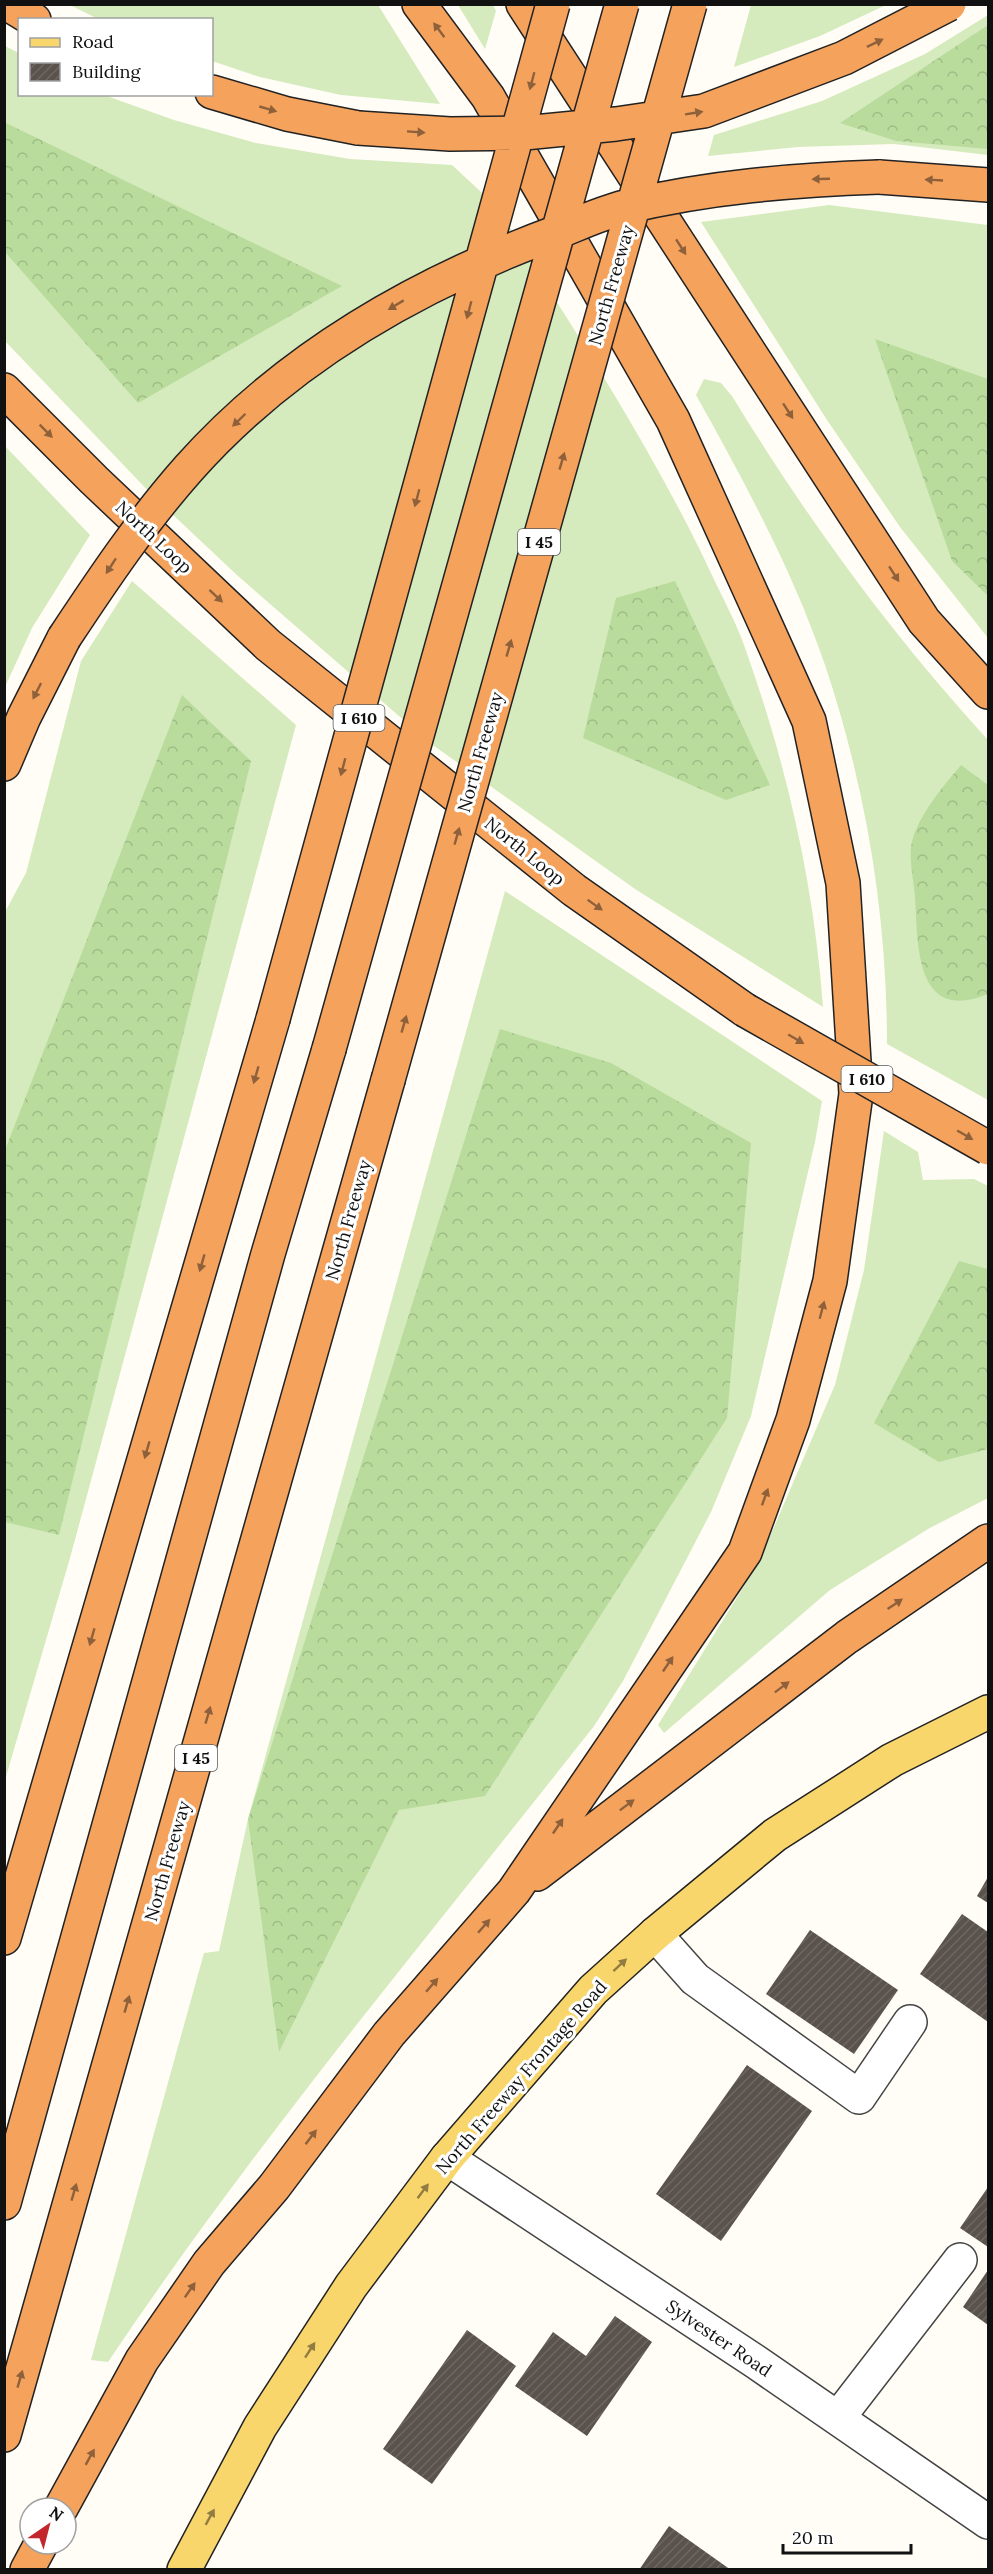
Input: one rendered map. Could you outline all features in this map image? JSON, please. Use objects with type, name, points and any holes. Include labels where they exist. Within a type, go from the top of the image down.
[{"type":"highway","points":[[8,4],[31,18]]},
{"type":"highway","points":[[68,2496],[142,2360],[210,2263],[274,2187],[389,2034],[514,1891],[745,1552],[793,1420],[830,1281],[856,1094],[843,883],[809,721],[673,420],[488,97],[419,4]]},
{"type":"highway","points":[[523,4],[924,621],[988,692]]},
{"type":"highway","points":[[4,1938],[273,1019],[553,4]]},
{"type":"highway","points":[[4,2203],[268,1254],[329,1049],[622,4]]},
{"type":"highway","name":"North Freeway","points":[[4,2436],[690,4]]},
{"type":"highway","points":[[213,93],[287,114],[358,128],[450,134],[524,133],[616,124],[704,111],[844,58],[949,4]]},
{"type":"highway","points":[[4,764],[24,717],[64,638],[127,542],[190,466],[262,398],[331,345],[402,300],[518,247],[623,207],[738,187],[805,180],[879,177],[988,185]]},
{"type":"highway","name":"North Loop","points":[[4,390],[94,480],[268,645],[574,890],[745,1010],[988,1148]]},
{"type":"highway","points":[[514,1891],[847,1637],[988,1541]]},
{"type":"highway","points":[[27,2570],[35,2556]]},
{"type":"main road","name":"North Freeway Frontage Road","points":[[184,2570],[260,2427],[351,2286],[447,2158],[593,1990],[655,1934],[775,1835],[892,1760],[988,1712]]},
{"type":"street","points":[[655,1934],[695,1979],[859,2097],[910,2022]]},
{"type":"street","name":"Sylvester Road","points":[[447,2158],[536,2215],[838,2418],[988,2522]]},
{"type":"street","points":[[838,2418],[960,2260]]},
{"type":"green space","points":[[751,4],[886,5],[820,36],[734,67]]},
{"type":"green space","points":[[70,5],[378,5],[440,104],[341,95],[260,77],[213,61],[213,18],[96,18]]},
{"type":"green space","points":[[458,5],[493,5],[496,11],[485,49]]},
{"type":"green space","points":[[988,15],[988,155],[894,144],[798,147],[708,156],[714,135],[822,101],[925,54]]},
{"type":"green space","points":[[988,25],[988,149],[896,141],[840,123]]},
{"type":"green space","points":[[5,46],[18,52],[18,96],[107,96],[174,120],[256,143],[350,159],[452,165],[481,192],[509,226],[589,353],[665,482],[728,608],[740,636],[773,733],[796,823],[813,915],[823,1007],[635,889],[430,743],[238,576],[154,497],[5,341]]},
{"type":"green space","points":[[5,121],[342,286],[138,403],[5,252]]},
{"type":"green space","points":[[829,205],[988,225],[988,638],[900,527],[827,420],[701,222]]},
{"type":"green space","points":[[875,339],[988,379],[988,596],[952,561]]},
{"type":"green space","points":[[704,379],[721,383],[732,396],[820,531],[884,617],[988,740],[988,1100],[887,1044],[886,995],[878,899],[863,805],[852,758],[825,665],[798,595],[749,493],[696,395]]},
{"type":"green space","points":[[5,446],[90,535],[32,628],[5,687]]},
{"type":"green space","points":[[132,581],[296,725],[70,1558],[5,1780],[5,912],[26,873],[81,661]]},
{"type":"green space","points":[[675,581],[770,785],[726,800],[583,738],[616,598]]},
{"type":"green space","points":[[182,695],[251,761],[59,1535],[5,1522],[5,1150]]},
{"type":"green space","points":[[961,765],[988,785],[988,994],[964,1000],[946,998],[934,989],[925,975],[917,937],[911,855],[912,842],[920,822],[932,801]]},
{"type":"green space","points":[[505,891],[822,1101],[815,1142],[751,1416],[711,1512],[623,1681],[594,1726],[284,2119],[224,2198],[108,2362],[91,2360],[204,1953],[219,1951],[248,1819]]},
{"type":"green space","points":[[500,1029],[611,1063],[751,1143],[727,1418],[485,1796],[399,1810],[279,2052],[248,1819]]},
{"type":"green space","points":[[884,1131],[918,1152],[923,1180],[974,1179],[988,1186],[988,1498],[928,1529],[830,1590],[664,1733],[658,1725],[759,1562],[835,1385],[864,1270]]},
{"type":"green space","points":[[959,1261],[988,1269],[988,1449],[939,1462],[874,1423]]},
{"type":"building","points":[[988,1877],[988,1903],[977,1896]]},
{"type":"building","points":[[962,1914],[988,1932],[988,2022],[920,1974]]},
{"type":"building","points":[[810,1930],[898,1990],[854,2054],[766,1994]]},
{"type":"building","points":[[747,2065],[812,2111],[721,2241],[656,2194]]},
{"type":"building","points":[[988,2187],[988,2247],[960,2228]]},
{"type":"building","points":[[988,2270],[988,2325],[963,2307]]},
{"type":"building","points":[[615,2316],[652,2342],[587,2436],[515,2386],[553,2332],[586,2356]]},
{"type":"building","points":[[467,2330],[516,2366],[432,2484],[383,2449]]},
{"type":"building","points":[[669,2526],[731,2570],[639,2570]]}]
